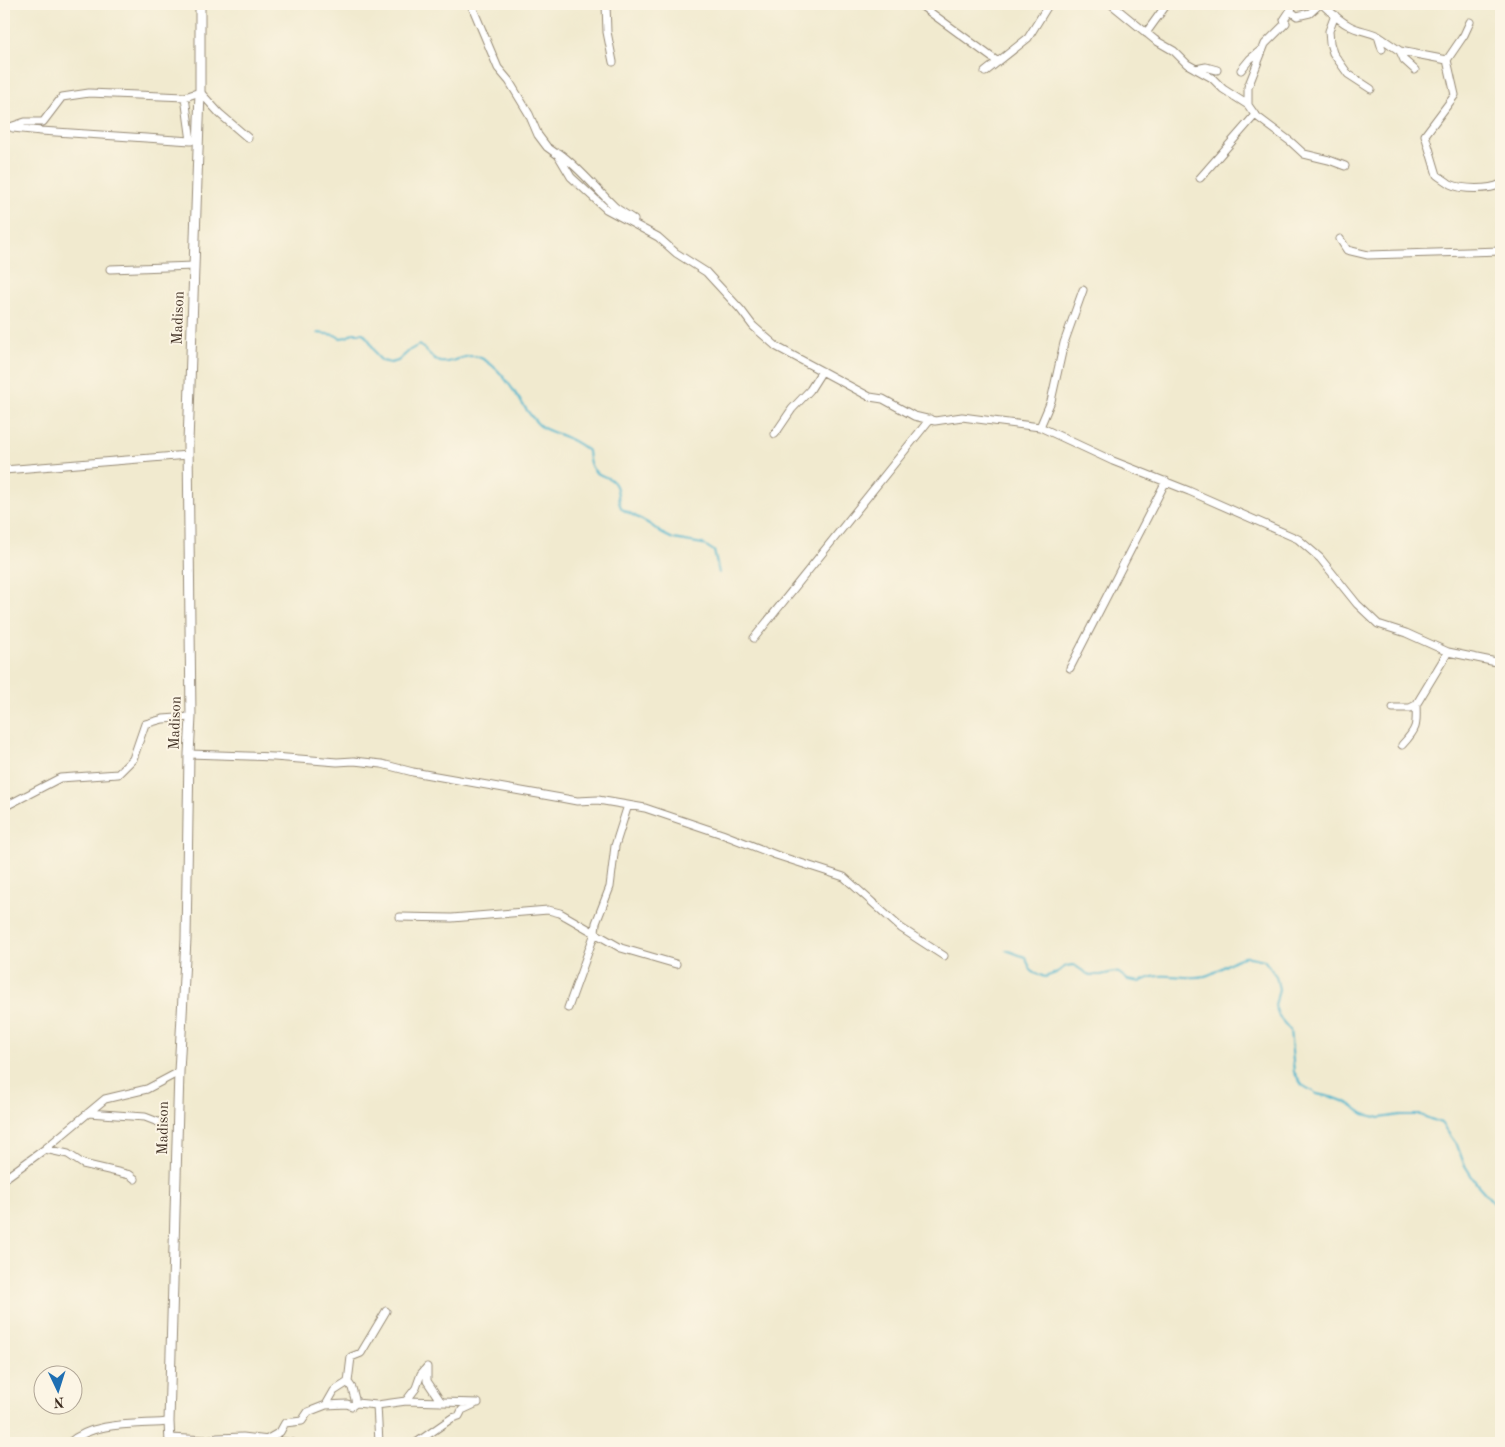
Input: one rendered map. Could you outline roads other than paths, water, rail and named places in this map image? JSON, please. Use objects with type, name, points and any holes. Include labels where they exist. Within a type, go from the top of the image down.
[{"type":"street","name":"Madison","points":[[170,1440],[179,1072],[186,939],[191,717],[188,455],[200,92],[200,4]]},
{"type":"street","points":[[471,4],[498,68],[508,81],[543,141],[558,156],[571,177],[606,208],[658,237],[676,253],[706,272],[753,326],[776,347],[870,397],[884,399],[914,416],[930,420],[962,417],[1040,427],[1113,461],[1298,539],[1320,558],[1356,604],[1378,624],[1406,633],[1448,652],[1501,663]]},
{"type":"street","points":[[606,4],[607,32],[613,62]]},
{"type":"street","points":[[919,4],[998,62]]},
{"type":"street","points":[[985,72],[1028,38],[1049,4]]},
{"type":"street","points":[[1111,4],[1146,33],[1174,51],[1187,64],[1212,78],[1223,89],[1248,105],[1254,115],[1304,154],[1345,166]]},
{"type":"street","points":[[1146,33],[1166,4]]},
{"type":"street","points":[[1248,105],[1248,87],[1263,48],[1286,23],[1284,20],[1292,7],[1297,16],[1310,13],[1321,4],[1347,25],[1358,30],[1368,31],[1400,51],[1447,60]]},
{"type":"street","points":[[1335,15],[1329,32],[1333,53],[1348,74],[1371,89]]},
{"type":"street","points":[[1470,22],[1464,35],[1447,60],[1456,94],[1425,135],[1437,175],[1452,185],[1474,188],[1501,184]]},
{"type":"street","points":[[1378,36],[1382,49]]},
{"type":"street","points":[[1241,70],[1263,48]]},
{"type":"street","points":[[1400,51],[1404,60],[1415,70]]},
{"type":"street","points":[[1196,69],[1217,70]]},
{"type":"street","points":[[185,97],[191,141],[42,131],[10,127],[25,122],[43,122],[62,97],[90,93],[185,97],[200,92],[220,114],[248,138]]},
{"type":"street","points":[[1200,178],[1254,115]]},
{"type":"street","points":[[543,141],[585,174],[618,209],[627,214],[641,228]]},
{"type":"street","points":[[1340,239],[1347,250],[1368,255],[1501,252]]},
{"type":"street","points":[[110,269],[194,266]]},
{"type":"street","points":[[1040,427],[1051,401],[1064,343],[1083,290]]},
{"type":"street","points":[[774,434],[792,409],[810,390],[822,371]]},
{"type":"street","points":[[754,638],[930,420]]},
{"type":"street","points":[[4,470],[188,455]]},
{"type":"street","points":[[1070,668],[1166,482]]},
{"type":"street","points":[[1393,708],[1410,708],[1416,704],[1448,652]]},
{"type":"street","points":[[1402,746],[1414,732],[1417,721],[1416,704]]},
{"type":"street","points":[[4,807],[60,778],[118,774],[133,759],[144,724],[163,719],[191,717]]},
{"type":"street","points":[[189,754],[373,763],[413,772],[561,798],[598,800],[645,808],[844,877],[901,928],[944,956]]},
{"type":"street","points":[[568,1008],[610,887],[616,846],[628,805]]},
{"type":"street","points":[[400,917],[452,918],[548,910],[560,913],[621,948],[676,964]]},
{"type":"street","points":[[4,1179],[45,1149],[105,1099],[147,1089],[179,1072]]},
{"type":"street","points":[[88,1113],[145,1117],[158,1122]]},
{"type":"street","points":[[45,1149],[68,1154],[83,1164],[130,1175],[135,1179]]},
{"type":"street","points":[[356,1403],[352,1388],[348,1382],[351,1358],[361,1353],[386,1311]]},
{"type":"street","points":[[406,1401],[416,1388],[421,1374],[427,1367],[427,1381],[441,1402]]},
{"type":"street","points":[[326,1406],[334,1391],[348,1382]]},
{"type":"street","points":[[266,1440],[280,1432],[284,1423],[302,1421],[308,1412],[326,1406],[347,1404],[352,1406],[356,1403],[377,1405],[406,1401],[478,1403],[462,1410],[459,1416],[452,1418],[416,1443]]},
{"type":"street","points":[[377,1405],[379,1443]]},
{"type":"street","points":[[69,1443],[86,1434],[110,1426],[169,1422]]},
{"type":"street","points":[[170,1440],[217,1441],[243,1437],[293,1443]]},
{"type":"waterway","points":[[318,333],[335,335],[340,338],[347,337],[353,333],[363,333],[377,356],[382,361],[391,363],[398,361],[419,345],[440,362],[450,362],[470,356],[481,358],[505,379],[540,426],[570,439],[588,451],[592,468],[600,475],[609,478],[616,486],[622,509],[673,539],[703,544],[714,551],[719,573]]},
{"type":"waterway","points":[[1006,950],[1025,957],[1032,972],[1045,977],[1056,973],[1066,966],[1074,965],[1089,975],[1114,972],[1119,973],[1128,980],[1140,982],[1156,976],[1205,976],[1244,957],[1264,960],[1276,976],[1279,989],[1275,1006],[1279,1017],[1290,1030],[1294,1072],[1302,1085],[1317,1094],[1348,1103],[1364,1114],[1380,1118],[1420,1115],[1441,1123],[1457,1145],[1464,1164],[1476,1183],[1501,1211]]}]
